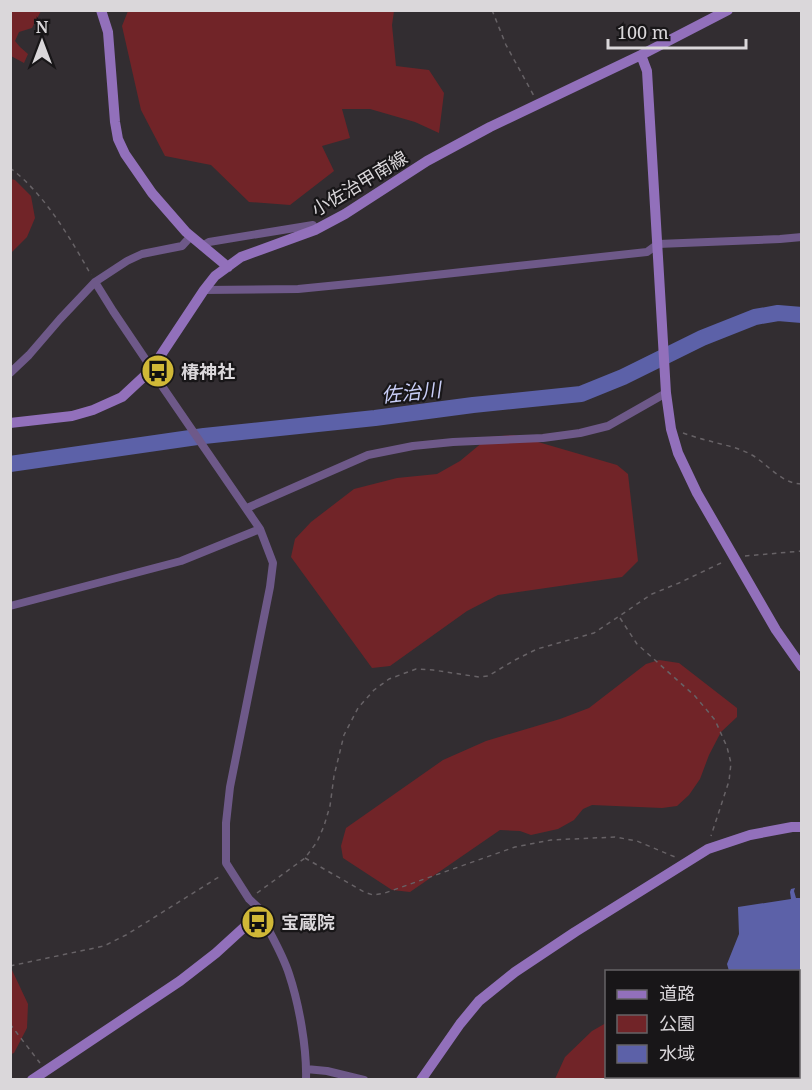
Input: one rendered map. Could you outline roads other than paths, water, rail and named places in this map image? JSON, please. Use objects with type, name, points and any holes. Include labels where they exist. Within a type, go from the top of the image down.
[{"type":"street","points":[[101,10],[108,32],[115,123],[118,139],[125,154],[152,193],[174,219],[228,267]]},
{"type":"street","name":"小佐治甲南線","points":[[10,423],[72,416],[122,398],[151,370],[215,276],[242,257],[315,230],[345,214],[427,161],[490,127],[641,55],[728,10]]},
{"type":"street","points":[[641,55],[647,71],[664,365],[671,429],[678,453],[697,493],[776,630],[801,667]]},
{"type":"street","points":[[202,246],[209,242],[313,225],[315,230]]},
{"type":"street","points":[[10,373],[95,282],[142,254],[182,246],[191,236]]},
{"type":"street","points":[[204,290],[298,288],[389,280],[647,252],[658,244],[801,237]]},
{"type":"street","points":[[95,282],[151,370],[247,508],[260,529],[273,563],[230,787],[226,823],[226,863],[249,899],[262,911],[263,919],[289,973],[299,1013],[306,1080]]},
{"type":"street","points":[[247,508],[368,455],[412,446],[543,438],[580,433],[608,426],[666,393]]},
{"type":"street","points":[[10,606],[181,561],[260,529]]},
{"type":"street","points":[[421,1080],[479,1001],[515,972],[708,849],[750,835],[801,827]]},
{"type":"street","points":[[32,1080],[180,981],[216,953],[262,911]]},
{"type":"street","points":[[306,1069],[327,1071],[364,1080]]},
{"type":"water","points":[[795,888],[796,898],[802,898],[802,1024],[800,1025],[800,970],[729,970],[727,964],[739,934],[738,907],[791,899],[791,889]]},
{"type":"waterway","name":"佐治川","points":[[10,464],[204,436],[581,394],[623,377],[702,338],[755,317],[778,313],[802,315]]},
{"type":"place","name":"椿神社","points":[[158,371]]},
{"type":"place","name":"宝蔵院","points":[[258,922]]}]
